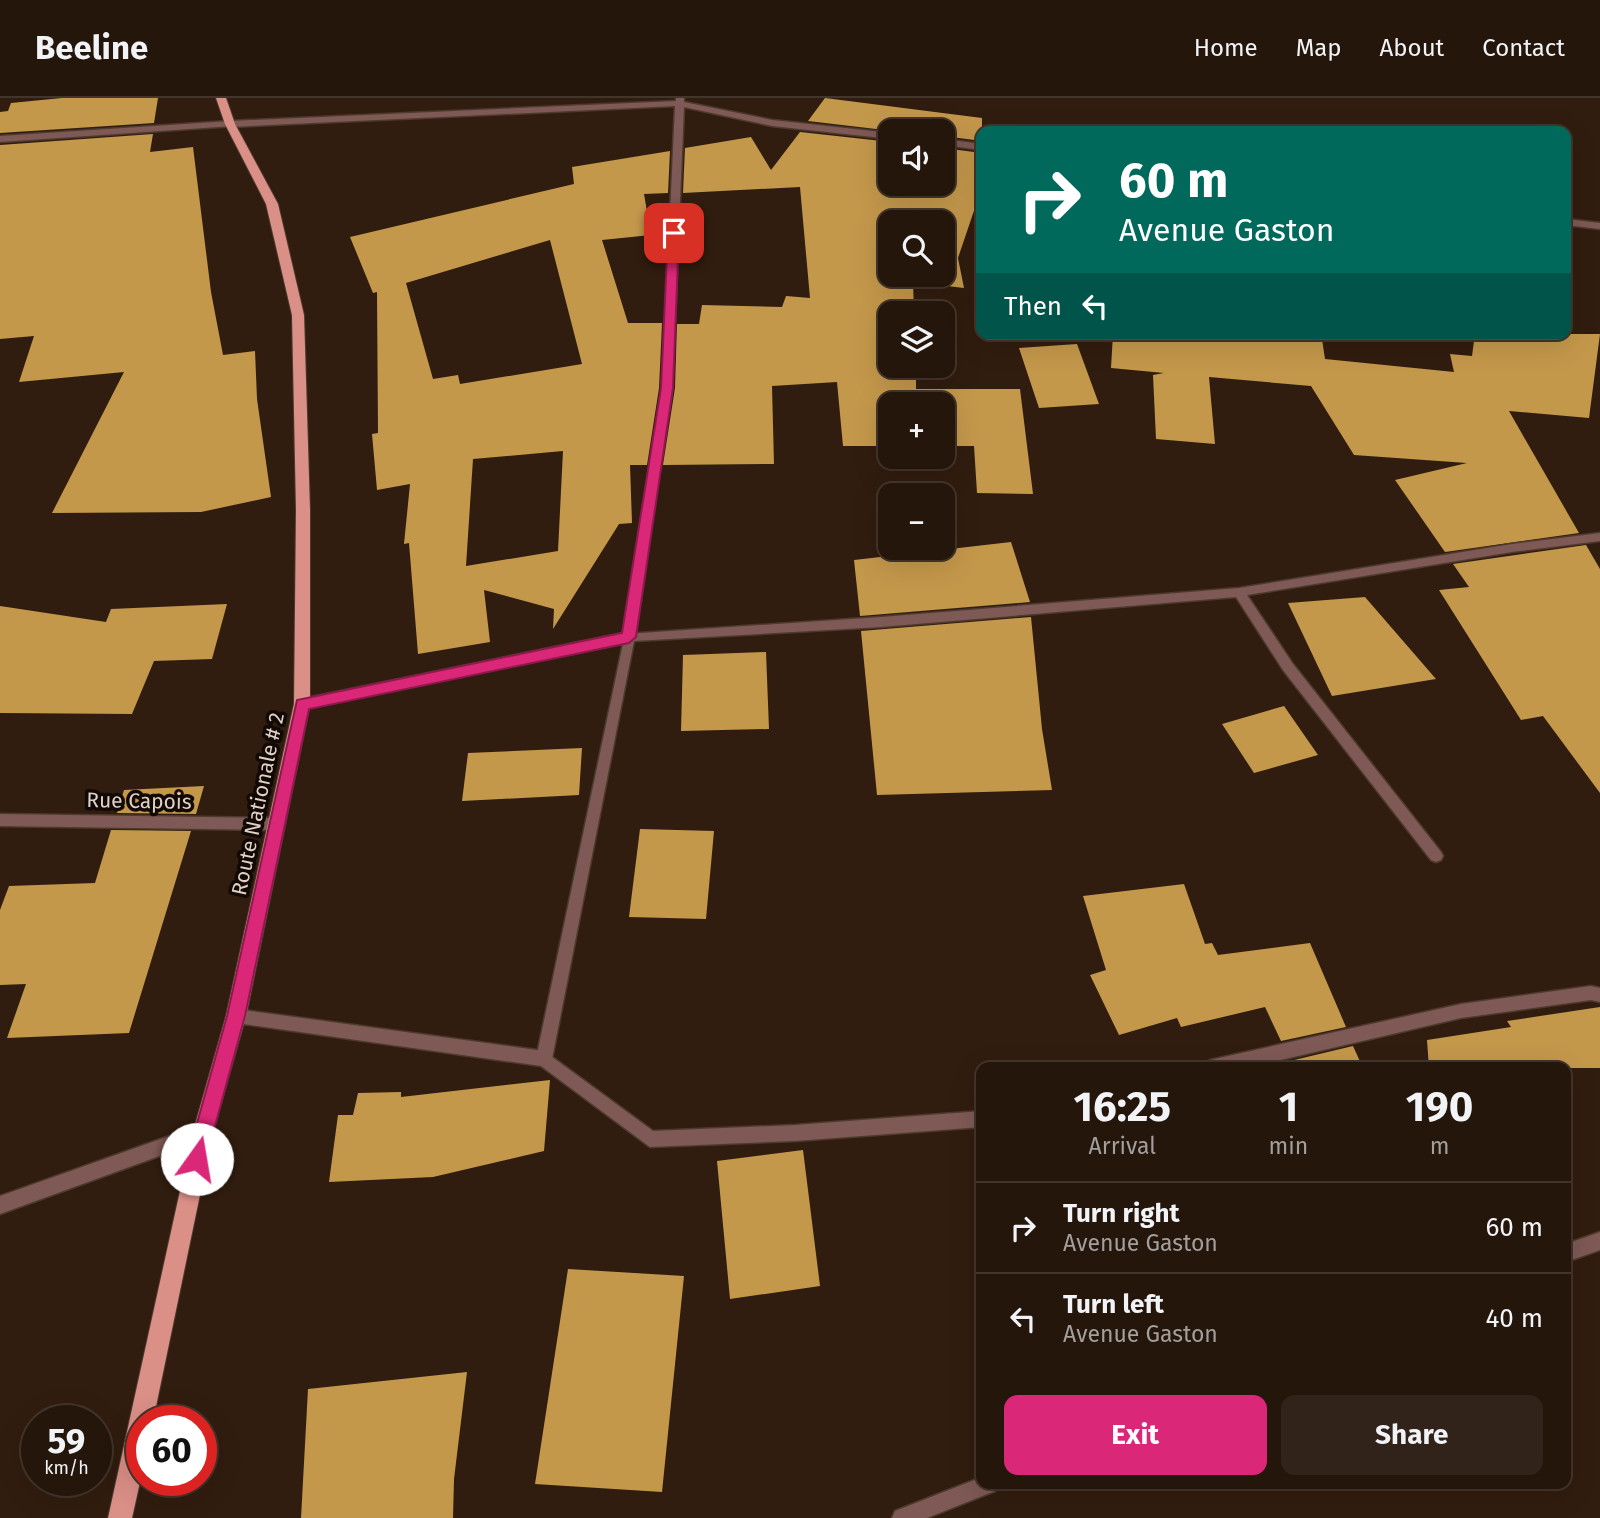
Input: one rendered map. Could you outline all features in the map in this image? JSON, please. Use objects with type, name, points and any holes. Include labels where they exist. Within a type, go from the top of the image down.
[{"type":"main road","name":"Route Nationale # 2","points":[[120,1518],[202,1132],[236,1016],[302,704],[303,510],[298,315],[272,204],[230,124],[221,98]]},
{"type":"street","points":[[544,1059],[629,637],[667,388],[680,100]]},
{"type":"street","points":[[0,139],[680,100],[772,123],[878,135]]},
{"type":"street","points":[[955,144],[976,146]]},
{"type":"street","points":[[1571,223],[1600,226]]},
{"type":"street","points":[[302,704],[629,637],[881,622],[1239,592],[1512,548],[1600,537]]},
{"type":"street","points":[[1239,592],[1288,667],[1436,856]]},
{"type":"street","name":"Rue Capois","points":[[0,820],[276,824]]},
{"type":"street","points":[[1236,1062],[1461,1011],[1591,993],[1600,995]]},
{"type":"street","points":[[236,1016],[544,1059],[650,1139],[795,1133],[976,1119]]},
{"type":"street","points":[[0,1205],[202,1132]]},
{"type":"street","points":[[1571,1251],[1600,1241]]},
{"type":"street","points":[[902,1518],[976,1489]]},
{"type":"building","points":[[62,98],[158,98],[154,123],[0,133],[0,112],[8,111],[11,103]]},
{"type":"building","points":[[825,98],[982,118],[982,126],[976,126],[976,140],[955,138],[955,119],[878,119],[878,129],[808,121]]},
{"type":"building","points":[[800,132],[878,141],[878,196],[955,196],[955,150],[976,152],[976,205],[958,258],[964,288],[955,287],[955,210],[878,210],[878,287],[913,287],[914,301],[878,301],[878,378],[916,378],[916,389],[1020,389],[1033,494],[977,493],[974,446],[955,446],[955,392],[878,392],[878,446],[843,446],[837,382],[772,386],[774,464],[663,465],[675,388],[677,324],[699,324],[702,305],[782,307],[786,296],[810,298],[800,187],[683,193],[685,148],[751,137],[771,170]]},
{"type":"building","points":[[153,134],[150,152],[193,147],[211,292],[223,355],[255,351],[257,399],[271,497],[201,512],[52,513],[124,372],[19,382],[34,336],[0,339],[0,145]]},
{"type":"building","points":[[670,151],[668,193],[644,194],[651,235],[602,240],[628,323],[662,323],[659,388],[647,465],[630,465],[632,523],[619,524],[553,629],[554,609],[484,590],[490,642],[418,654],[409,543],[404,544],[410,484],[377,490],[372,434],[378,433],[377,292],[373,293],[350,237],[574,184],[572,167]],"holes":[[[550,240],[582,364],[460,384],[458,375],[433,379],[406,283]],[[563,451],[558,551],[466,566],[473,459]]]},
{"type":"building","points":[[1571,334],[1600,334],[1589,418],[1509,411],[1579,533],[1445,552],[1395,480],[1467,463],[1354,455],[1311,386],[1209,377],[1215,444],[1156,439],[1153,375],[1164,373],[1111,368],[1113,340],[1322,340],[1325,359],[1454,372],[1450,354],[1472,356],[1474,340],[1571,340]]},
{"type":"building","points":[[1077,344],[1099,404],[1039,408],[1019,348]]},
{"type":"building","points":[[1011,542],[1030,602],[860,616],[854,560],[878,557],[878,560],[955,560],[955,548]]},
{"type":"building","points":[[1586,545],[1600,569],[1600,793],[1543,716],[1521,720],[1439,590],[1469,587],[1453,564]]},
{"type":"building","points":[[1365,597],[1436,679],[1332,696],[1288,603]]},
{"type":"building","points":[[227,604],[212,659],[154,661],[132,714],[0,713],[0,606],[106,622],[111,609]]},
{"type":"building","points":[[1031,617],[1042,729],[1052,790],[877,795],[861,631]]},
{"type":"building","points":[[766,652],[769,729],[681,731],[683,655]]},
{"type":"building","points":[[1284,706],[1318,755],[1254,773],[1222,724]]},
{"type":"building","points":[[582,748],[579,795],[462,801],[468,753]]},
{"type":"building","points":[[204,786],[196,814],[117,813],[124,790]]},
{"type":"building","points":[[640,829],[714,831],[706,919],[629,917]]},
{"type":"building","points":[[111,830],[191,831],[129,1033],[7,1038],[26,984],[0,985],[0,910],[9,886],[95,883]]},
{"type":"building","points":[[1184,884],[1205,944],[1212,943],[1218,955],[1310,943],[1346,1027],[1281,1041],[1265,1007],[1181,1027],[1177,1018],[1119,1035],[1090,975],[1106,970],[1083,896]]},
{"type":"building","points":[[1600,1007],[1600,1068],[1571,1068],[1571,1062],[1429,1062],[1427,1040],[1511,1027],[1507,1021]]},
{"type":"building","points":[[1353,1046],[1360,1062],[1290,1062]]},
{"type":"building","points":[[550,1080],[544,1151],[433,1177],[329,1182],[338,1115],[353,1115],[358,1093],[401,1092],[401,1097]]},
{"type":"building","points":[[803,1150],[820,1286],[730,1299],[717,1161]]},
{"type":"building","points":[[568,1269],[684,1276],[662,1492],[535,1484]]},
{"type":"building","points":[[467,1372],[454,1479],[453,1518],[301,1518],[308,1389]]},
{"type":"route","points":[[197,1159],[202,1132],[236,1016],[302,704],[629,637],[667,388],[674,233]]}]
